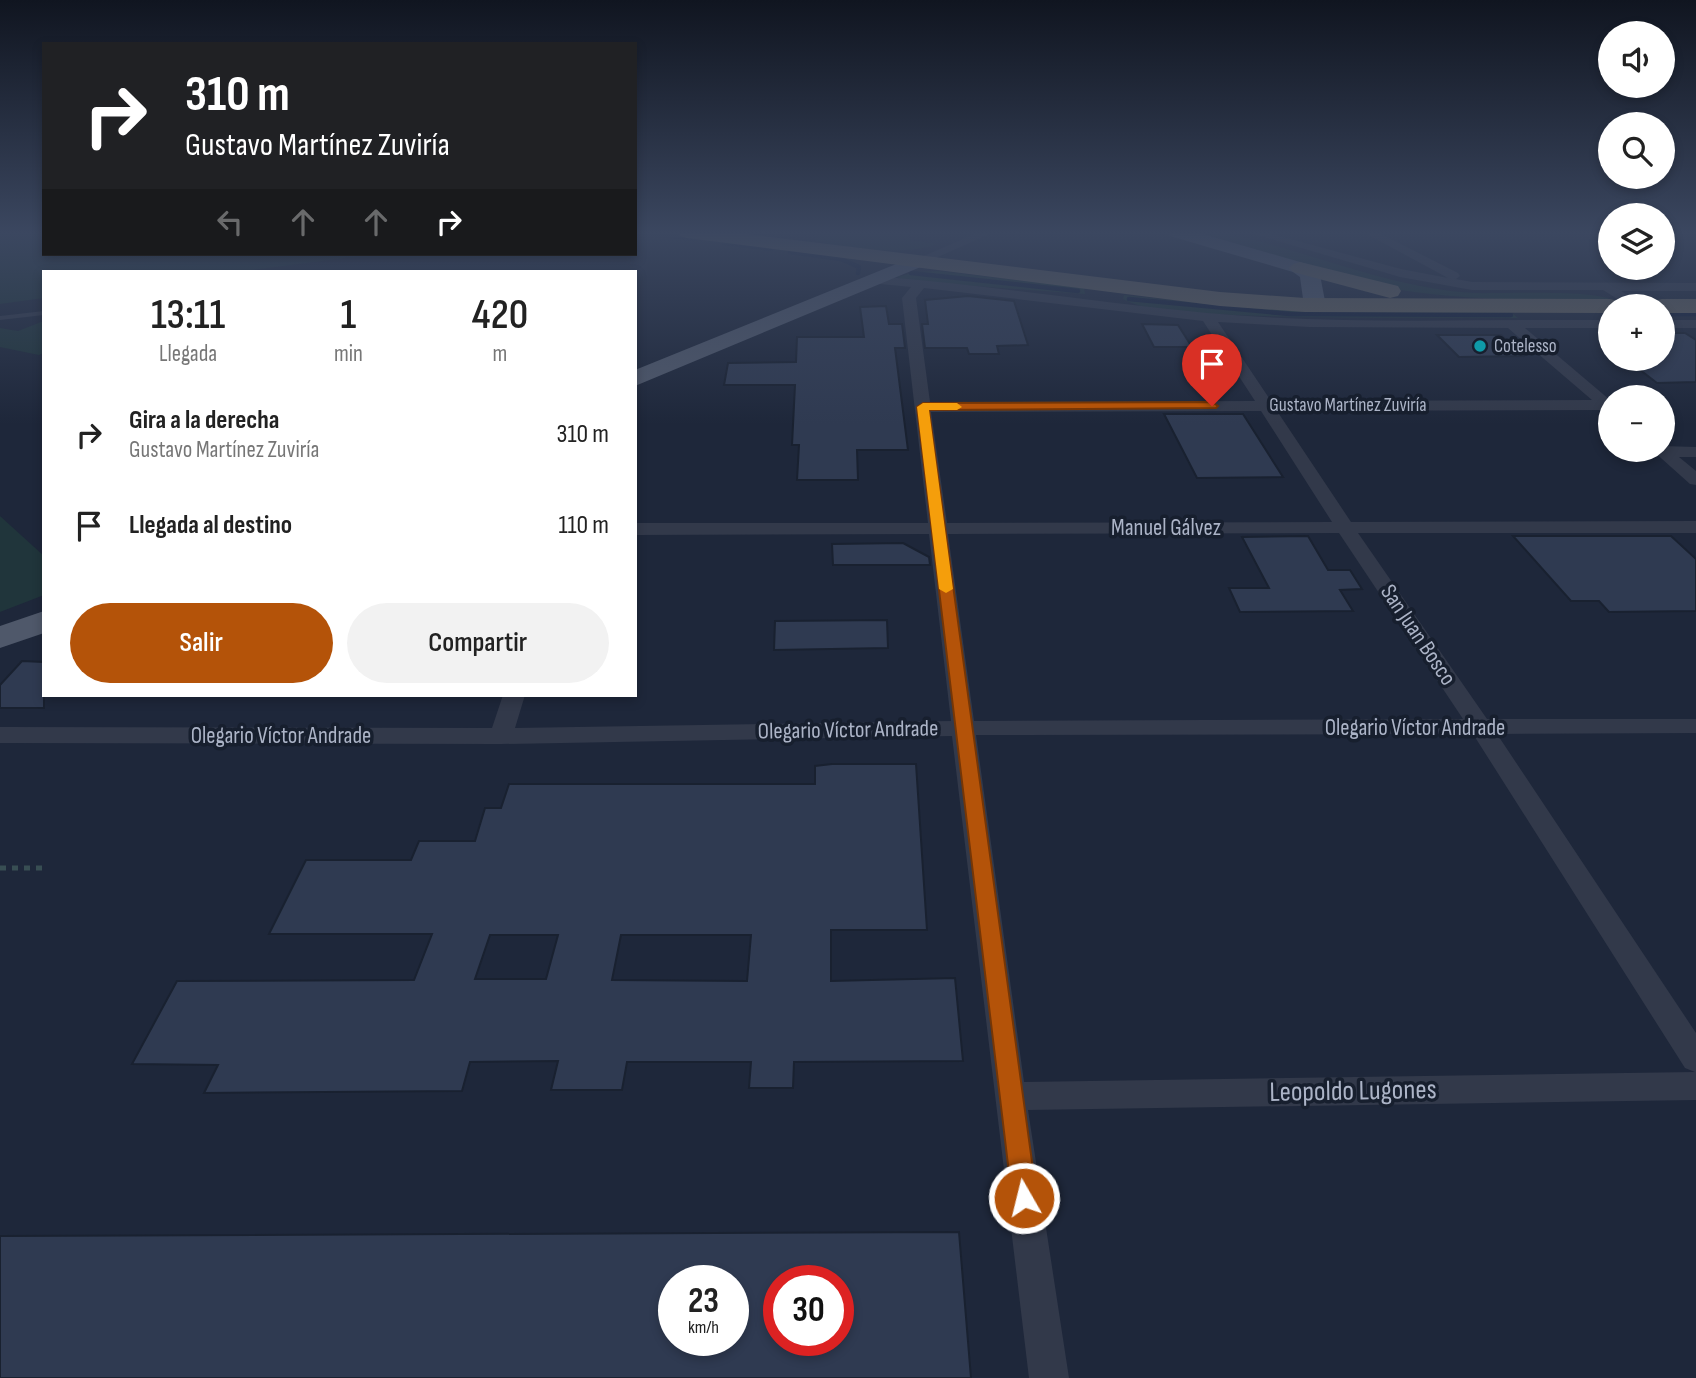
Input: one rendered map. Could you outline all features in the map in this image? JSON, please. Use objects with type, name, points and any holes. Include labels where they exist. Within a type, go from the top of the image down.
[{"type":"highway","points":[[1106,296],[1214,308],[1541,306],[1598,300]]},
{"type":"highway","points":[[1214,308],[1269,296]]},
{"type":"highway","points":[[1425,296],[1541,306]]},
{"type":"highway","points":[[1675,306],[1696,306]]},
{"type":"main road","points":[[637,378],[835,296]]},
{"type":"main road","points":[[1306,296],[1310,306]]},
{"type":"main road","points":[[0,638],[42,622]]},
{"type":"street","points":[[910,296],[1010,1096],[1049,1378]]},
{"type":"street","points":[[1568,296],[1598,299]]},
{"type":"street","points":[[1214,308],[1309,323],[1598,323]]},
{"type":"street","name":"San Juan Bosco","points":[[1214,308],[1265,405],[1481,728],[1696,1059]]},
{"type":"street","points":[[1511,323],[1598,397]]},
{"type":"street","points":[[1675,324],[1696,324]]},
{"type":"street","name":"Gustavo Martínez Zuviría","points":[[923,407],[1598,406]]},
{"type":"street","points":[[1675,451],[1696,452]]},
{"type":"street","points":[[1674,462],[1696,480]]},
{"type":"street","name":"Manuel Gálvez","points":[[637,529],[1696,527]]},
{"type":"street","points":[[501,736],[513,697]]},
{"type":"street","name":"Olegario Víctor Andrade","points":[[0,735],[501,736],[964,727],[1696,726]]},
{"type":"street","name":"Leopoldo Lugones","points":[[1010,1096],[1696,1086]]},
{"type":"lane","points":[[0,318],[42,313]]},
{"type":"path","points":[[0,868],[48,868]]},
{"type":"green space","points":[[0,296],[42,296],[42,298],[0,304]]},
{"type":"green space","points":[[1124,296],[1136,296],[1197,303],[1512,313],[1518,318],[1305,317],[1193,313],[1148,308],[1123,299]]},
{"type":"green space","points":[[1455,296],[1598,296],[1598,301],[1494,299]]},
{"type":"green space","points":[[42,322],[42,354],[0,347],[0,328],[18,331]]},
{"type":"green space","points":[[0,516],[42,554],[42,596],[0,612]]},
{"type":"building","points":[[971,296],[1014,301],[1028,345],[997,346],[999,354],[969,354],[967,348],[925,348],[922,324],[928,324],[925,300]]},
{"type":"building","points":[[886,306],[889,324],[902,324],[905,348],[895,348],[908,450],[857,450],[858,480],[797,480],[799,445],[792,445],[795,385],[724,385],[728,363],[796,362],[797,337],[864,337],[860,307]]},
{"type":"building","points":[[1142,324],[1178,325],[1192,347],[1154,347]]},
{"type":"building","points":[[1675,333],[1685,333],[1696,340],[1696,382],[1657,383],[1642,371],[1675,371]]},
{"type":"building","name":"Cotelesso","points":[[1437,335],[1501,335],[1523,356],[1459,357]]},
{"type":"building","points":[[1164,414],[1243,414],[1283,477],[1197,478]]},
{"type":"building","points":[[1308,536],[1328,570],[1350,570],[1362,589],[1340,590],[1353,611],[1240,612],[1229,588],[1269,588],[1242,537]]},
{"type":"building","points":[[1513,536],[1671,536],[1696,559],[1696,611],[1609,612],[1599,601],[1571,601]]},
{"type":"building","points":[[903,543],[929,557],[930,565],[833,565],[832,544]]},
{"type":"building","points":[[887,620],[888,648],[774,650],[775,621]]},
{"type":"building","points":[[22,661],[42,662],[44,708],[0,708],[0,685]]},
{"type":"building","points":[[916,764],[927,930],[831,930],[831,981],[955,978],[963,1061],[794,1062],[793,1088],[749,1088],[751,1062],[627,1062],[622,1090],[551,1090],[558,1061],[470,1062],[462,1091],[204,1093],[218,1065],[132,1064],[177,981],[414,980],[432,934],[269,934],[306,860],[411,860],[419,841],[475,841],[485,808],[501,808],[509,784],[815,784],[815,766]],"holes":[[[490,935],[558,935],[546,979],[475,979]],[[621,935],[751,935],[747,981],[612,980]]]},
{"type":"building","points":[[959,1232],[971,1378],[0,1378],[0,1236]]},
{"type":"waterway","points":[[1129,299],[1290,314],[1511,315]]},
{"type":"waterway","points":[[1675,314],[1696,314]]},
{"type":"slow traffic","points":[[946,589],[923,407],[957,407]]},
{"type":"place","name":"Cotelesso","points":[[1480,346]]},
{"type":"route","points":[[1024,1198],[923,407],[1212,406]]}]
